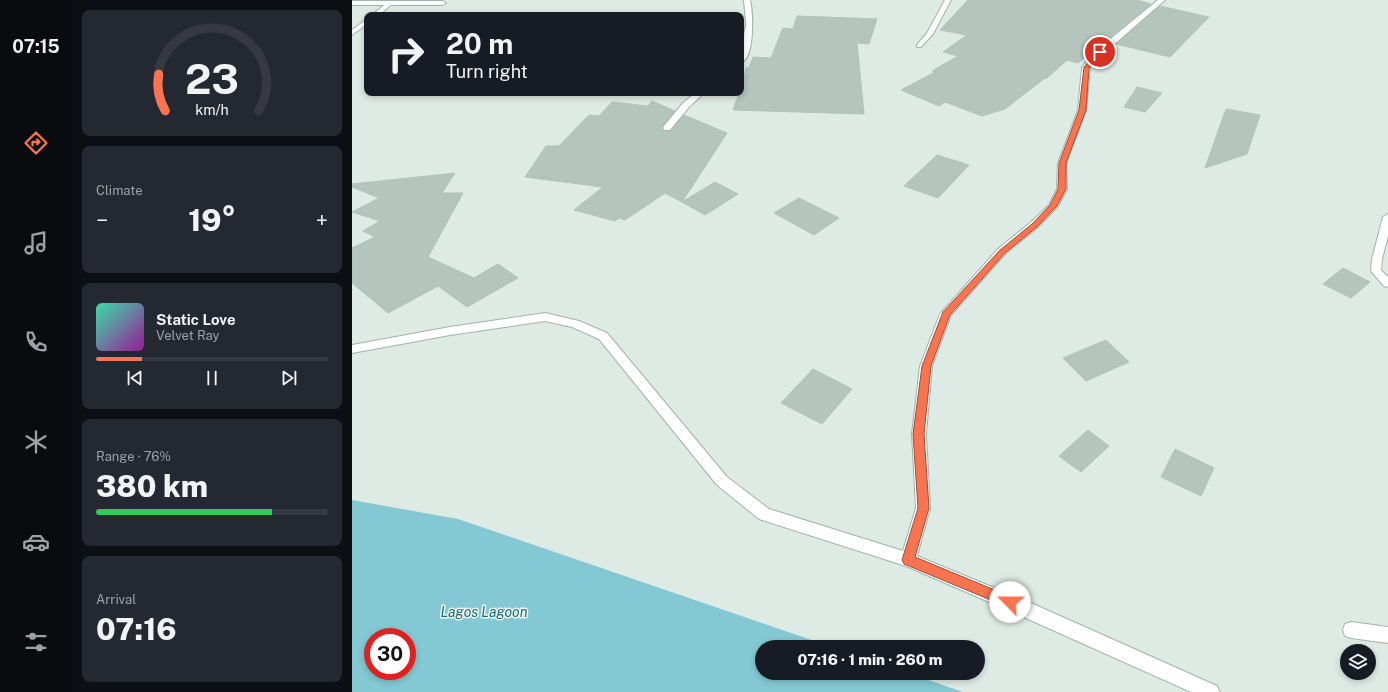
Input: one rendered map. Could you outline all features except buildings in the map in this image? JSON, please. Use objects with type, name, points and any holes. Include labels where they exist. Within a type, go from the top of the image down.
[{"type":"street","points":[[744,53],[749,30],[750,14],[747,0]]},
{"type":"street","points":[[919,46],[930,34],[948,0]]},
{"type":"street","points":[[908,560],[923,508],[918,434],[926,366],[946,314],[1002,251],[1034,225],[1053,206],[1062,189],[1062,163],[1082,110],[1086,67],[1100,52],[1162,0]]},
{"type":"street","points":[[352,3],[443,3]]},
{"type":"street","points":[[667,128],[686,105],[696,96]]},
{"type":"street","points":[[1388,217],[1377,259],[1376,271],[1388,283]]},
{"type":"street","points":[[352,349],[450,331],[545,317],[575,324],[603,336],[722,481],[764,514],[908,560],[1024,608],[1211,692]]},
{"type":"street","points":[[1351,630],[1388,635]]},
{"type":"lane","points":[[379,12],[390,3]]},
{"type":"lane","points":[[352,33],[364,23]]},
{"type":"water","name":"Lagos Lagoon","points":[[352,500],[458,519],[812,640],[755,640],[755,680],[928,680],[963,692],[352,692]]},
{"type":"route","points":[[1010,602],[908,560],[923,508],[918,434],[926,366],[946,314],[1002,251],[1034,225],[1053,206],[1062,189],[1062,163],[1082,110],[1086,67],[1100,52]]}]
